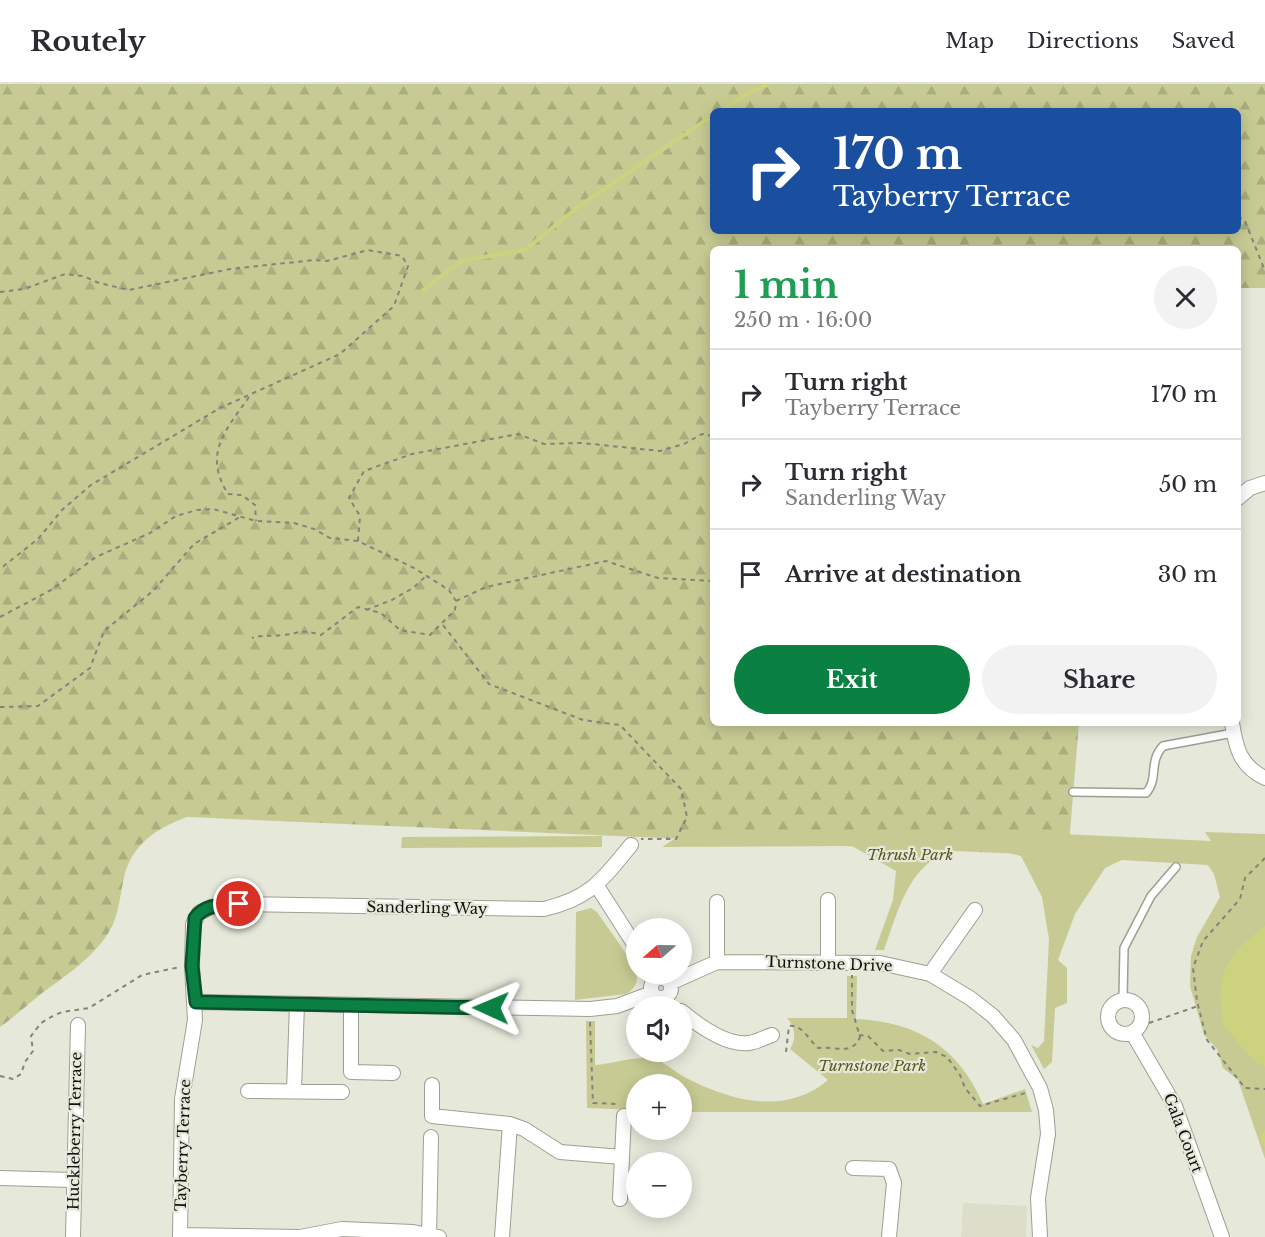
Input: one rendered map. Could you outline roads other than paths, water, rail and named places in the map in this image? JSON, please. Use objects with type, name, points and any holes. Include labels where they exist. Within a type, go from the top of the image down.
[{"type":"street","points":[[1241,496],[1250,488],[1265,483]]},
{"type":"street","points":[[1232,728],[1240,758],[1246,766],[1265,778]]},
{"type":"street","name":"Sanderling Way","points":[[199,913],[211,907],[239,904],[522,910],[561,905],[597,886],[633,842]]},
{"type":"street","points":[[597,886],[626,931]]},
{"type":"street","points":[[828,900],[828,962]]},
{"type":"street","points":[[717,902],[717,962]]},
{"type":"street","points":[[930,974],[975,910]]},
{"type":"street","name":"Tayberry Terrace","points":[[180,1236],[182,1099],[184,1074],[194,1031],[196,1002],[192,956],[194,924],[199,913]]},
{"type":"street","name":"Turnstone Drive","points":[[196,1002],[590,1010],[617,1006],[662,989],[717,962],[880,963],[930,974],[970,998],[993,1016],[1014,1040],[1040,1088],[1046,1110],[1048,1134],[1038,1198],[1040,1237]]},
{"type":"street","points":[[1123,999],[1134,1002],[1141,1012],[1141,1024],[1133,1034]]},
{"type":"street","name":"Gala Court","points":[[1123,999],[1110,1008],[1110,1022],[1119,1032],[1133,1034],[1175,1106],[1222,1237]]},
{"type":"street","points":[[294,1091],[297,1004]]},
{"type":"street","points":[[351,1005],[351,1072],[393,1073]]},
{"type":"street","points":[[692,1020],[737,1042],[749,1043],[772,1035]]},
{"type":"street","name":"Huckleberry Terrace","points":[[73,1237],[78,1025]]},
{"type":"street","points":[[432,1085],[432,1116],[510,1124],[524,1129],[560,1152],[622,1157]]},
{"type":"street","points":[[248,1090],[342,1092]]},
{"type":"street","points":[[620,1198],[624,1116]]},
{"type":"street","points":[[502,1237],[510,1124]]},
{"type":"street","points":[[180,1236],[300,1237],[342,1229],[432,1236],[431,1137]]},
{"type":"street","points":[[853,1168],[889,1169],[894,1183],[889,1237]]},
{"type":"street","points":[[0,1179],[74,1180]]},
{"type":"lane","points":[[1072,792],[1146,793],[1152,787],[1157,753],[1163,746],[1232,728]]},
{"type":"lane","points":[[1123,999],[1124,948],[1151,896],[1176,867]]},
{"type":"waterway","points":[[726,108],[752,91],[770,84]]},
{"type":"waterway","points":[[423,290],[461,261],[525,250],[578,207],[710,117]]},
{"type":"waterway","points":[[1265,1131],[1263,1139],[1265,1145]]},
{"type":"park label","name":"Thrush Park","points":[[910,855]]},
{"type":"park label","name":"Turnstone Park","points":[[872,1066]]}]
